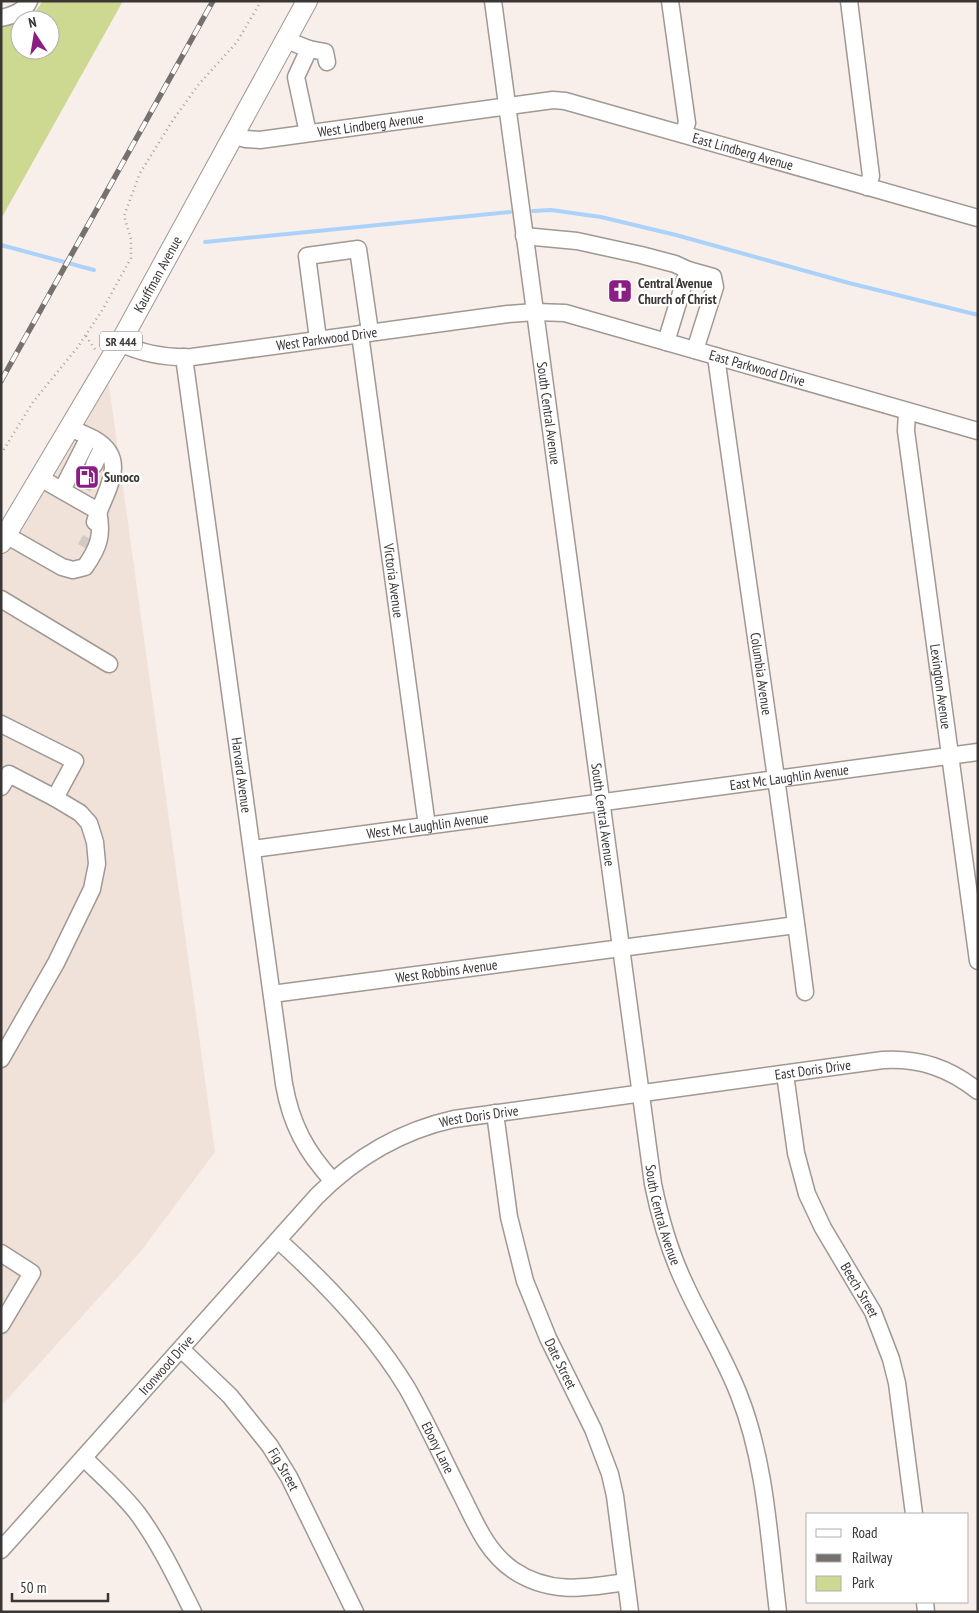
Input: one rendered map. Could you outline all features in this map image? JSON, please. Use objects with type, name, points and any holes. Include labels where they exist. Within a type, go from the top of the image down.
[{"type":"main road","name":"Kauffman Avenue","points":[[4,539],[120,343],[307,1]]},
{"type":"street","name":"South Central Avenue","points":[[493,1],[653,1184],[667,1239],[684,1282],[739,1394],[748,1423],[762,1486],[778,1612]]},
{"type":"street","points":[[670,1],[687,123],[683,134]]},
{"type":"street","points":[[849,1],[871,176],[867,186]]},
{"type":"street","points":[[1,18],[10,16],[28,4]]},
{"type":"street","points":[[286,40],[309,50],[325,52],[326,62]]},
{"type":"street","points":[[308,134],[296,77],[309,50]]},
{"type":"street","points":[[272,66],[296,77]]},
{"type":"street","name":"East Lindberg Avenue","points":[[507,106],[553,100],[565,101],[978,218]]},
{"type":"street","name":"West Lindberg Avenue","points":[[234,136],[253,140],[308,134],[507,106]]},
{"type":"street","points":[[524,236],[577,240],[675,264],[713,277],[714,287],[695,350]]},
{"type":"street","name":"Victoria Avenue","points":[[318,340],[307,256],[358,250],[365,333],[427,826]]},
{"type":"street","points":[[666,342],[688,270]]},
{"type":"street","name":"West Parkwood Drive","points":[[120,343],[151,354],[184,357],[535,312]]},
{"type":"street","name":"East Parkwood Drive","points":[[535,312],[565,313],[978,431]]},
{"type":"street","name":"Columbia Avenue","points":[[716,356],[742,549],[777,779],[805,992]]},
{"type":"street","name":"Harvard Avenue","points":[[184,357],[284,1084],[294,1122],[303,1142],[315,1162],[333,1181]]},
{"type":"street","name":"Lexington Avenue","points":[[907,410],[906,431],[978,961]]},
{"type":"street","points":[[69,428],[96,441],[111,452],[115,469],[87,543],[73,570]]},
{"type":"street","points":[[94,465],[96,441]]},
{"type":"street","points":[[62,490],[96,441]]},
{"type":"street","points":[[4,539],[62,567],[73,570],[85,567],[95,552],[102,529],[98,512],[80,493],[62,490],[40,478]]},
{"type":"street","points":[[1,599],[109,664]]},
{"type":"street","points":[[1,724],[75,761],[56,798]]},
{"type":"street","name":"East Mc Laughlin Avenue","points":[[602,803],[978,752]]},
{"type":"street","points":[[1,788],[8,774],[80,812],[89,823],[95,842],[97,864],[92,889],[56,964],[1,1059]]},
{"type":"street","name":"West Mc Laughlin Avenue","points":[[253,849],[602,803]]},
{"type":"street","name":"West Robbins Avenue","points":[[272,994],[796,925]]},
{"type":"street","name":"East Doris Drive","points":[[640,1093],[883,1060],[915,1060],[942,1068],[978,1091]]},
{"type":"street","name":"Beech Street","points":[[785,1074],[796,1153],[807,1194],[822,1228],[873,1312],[891,1359],[897,1383],[914,1513]]},
{"type":"street","name":"West Doris Drive","points":[[333,1181],[368,1154],[406,1134],[439,1122],[640,1093]]},
{"type":"street","name":"Date Street","points":[[495,1114],[509,1217],[525,1281],[548,1338],[593,1429],[606,1460],[615,1496],[630,1612]]},
{"type":"street","name":"Ironwood Drive","points":[[1,1550],[333,1181]]},
{"type":"street","name":"Ebony Lane","points":[[278,1240],[340,1299],[391,1364],[408,1390],[480,1533],[489,1548],[499,1559],[524,1577],[546,1586],[569,1589],[626,1582]]},
{"type":"street","points":[[1,1253],[32,1272],[1,1325]]},
{"type":"street","name":"Fig Street","points":[[181,1349],[230,1396],[270,1446],[289,1477],[355,1612]]},
{"type":"street","points":[[84,1458],[121,1494],[147,1527],[162,1550],[193,1612]]},
{"type":"path","points":[[1,454],[33,402],[77,348],[103,309],[131,258],[131,239],[124,216],[140,173],[173,120],[199,84],[237,42],[261,1]]},
{"type":"shaded area","points":[[88,374],[109,385],[215,1152],[141,1251],[1,1406],[1,525]]},
{"type":"green space","points":[[43,1],[123,1],[1,219],[1,26],[10,25],[10,60],[60,60],[60,10],[36,10]]},
{"type":"waterway","points":[[533,211],[551,210],[601,217],[978,315]]},
{"type":"waterway","points":[[205,242],[510,212]]},
{"type":"waterway","points":[[1,245],[94,270]]},
{"type":"tunnel","points":[[83,488],[94,465]]},
{"type":"tunnel","points":[[85,548],[90,539]]},
{"type":"railway","points":[[1,381],[213,1]]},
{"type":"place","name":"Central Avenue Church of Christ","points":[[620,291]]},
{"type":"place","name":"Sunoco","points":[[87,477]]}]
